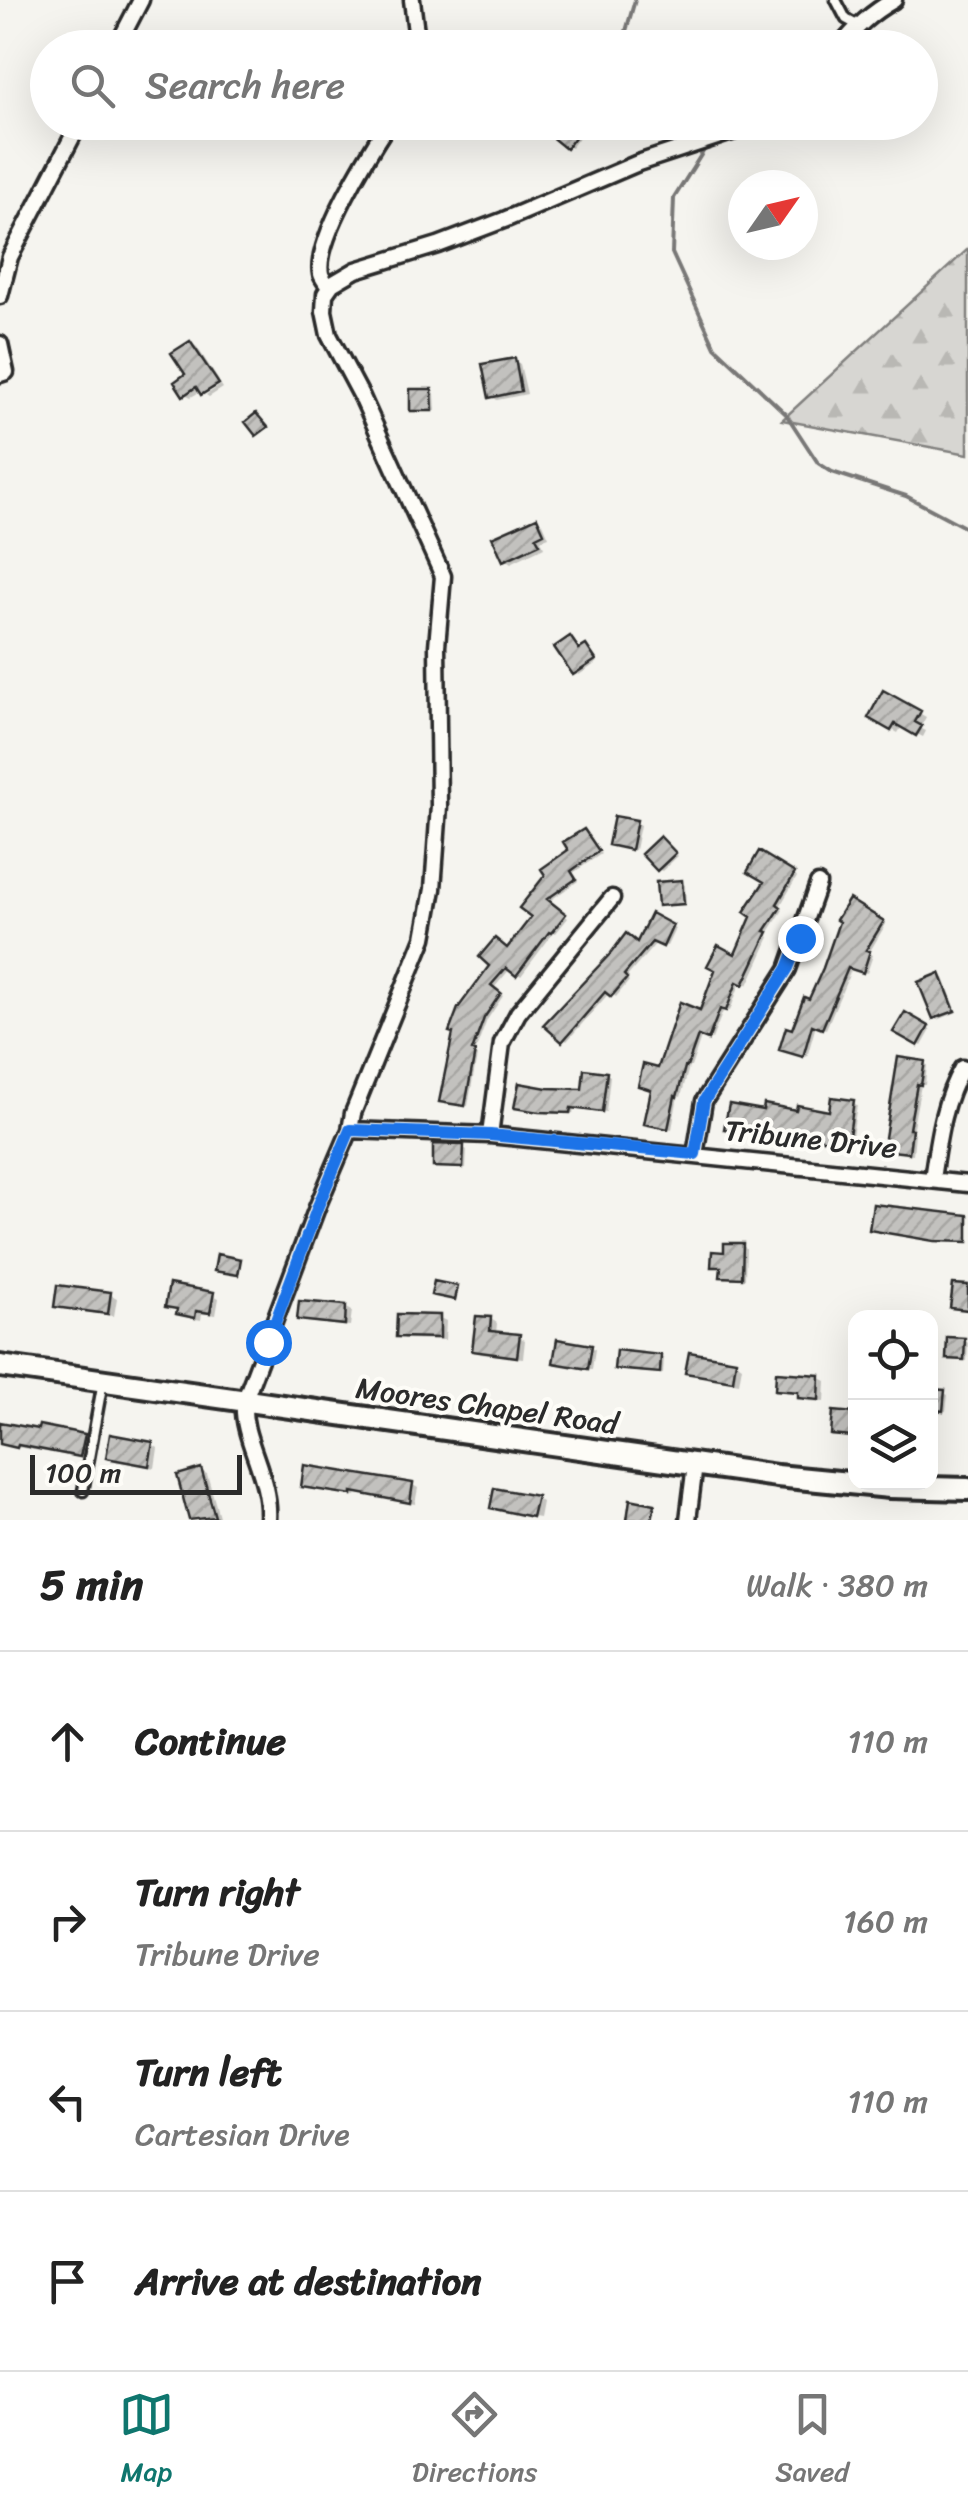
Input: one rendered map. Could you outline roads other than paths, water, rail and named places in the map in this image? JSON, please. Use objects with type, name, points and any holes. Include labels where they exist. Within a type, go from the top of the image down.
[{"type":"main road","name":"Moores Chapel Road","points":[[0,1366],[695,1465],[838,1483],[968,1489]]},
{"type":"street","points":[[125,30],[141,0]]},
{"type":"street","points":[[412,0],[416,30]]},
{"type":"street","points":[[853,30],[894,0]]},
{"type":"street","points":[[0,296],[10,257],[71,140]]},
{"type":"street","points":[[329,288],[321,276],[322,256],[349,188],[379,140]]},
{"type":"street","points":[[268,1520],[264,1476],[244,1415],[244,1402],[424,938],[434,889],[439,806],[437,646],[442,576],[362,397],[329,335],[325,294],[356,270],[438,245],[638,162],[706,140]]},
{"type":"street","points":[[0,344],[3,372]]},
{"type":"street","points":[[695,1154],[704,1101],[788,968],[818,884]]},
{"type":"street","points":[[490,1135],[502,1043],[508,1031],[612,898]]},
{"type":"street","points":[[932,1179],[941,1118],[962,1068]]},
{"type":"street","name":"Tribune Drive","points":[[350,1130],[490,1135],[968,1184]]},
{"type":"street","points":[[688,1520],[695,1465]]},
{"type":"lane","points":[[836,0],[846,19],[857,25]]},
{"type":"lane","points":[[83,1491],[103,1381]]},
{"type":"waterway","points":[[626,30],[635,0]]},
{"type":"waterway","points":[[706,147],[674,198],[672,253],[715,347],[786,414],[818,463],[832,472],[906,496],[968,529]]}]
